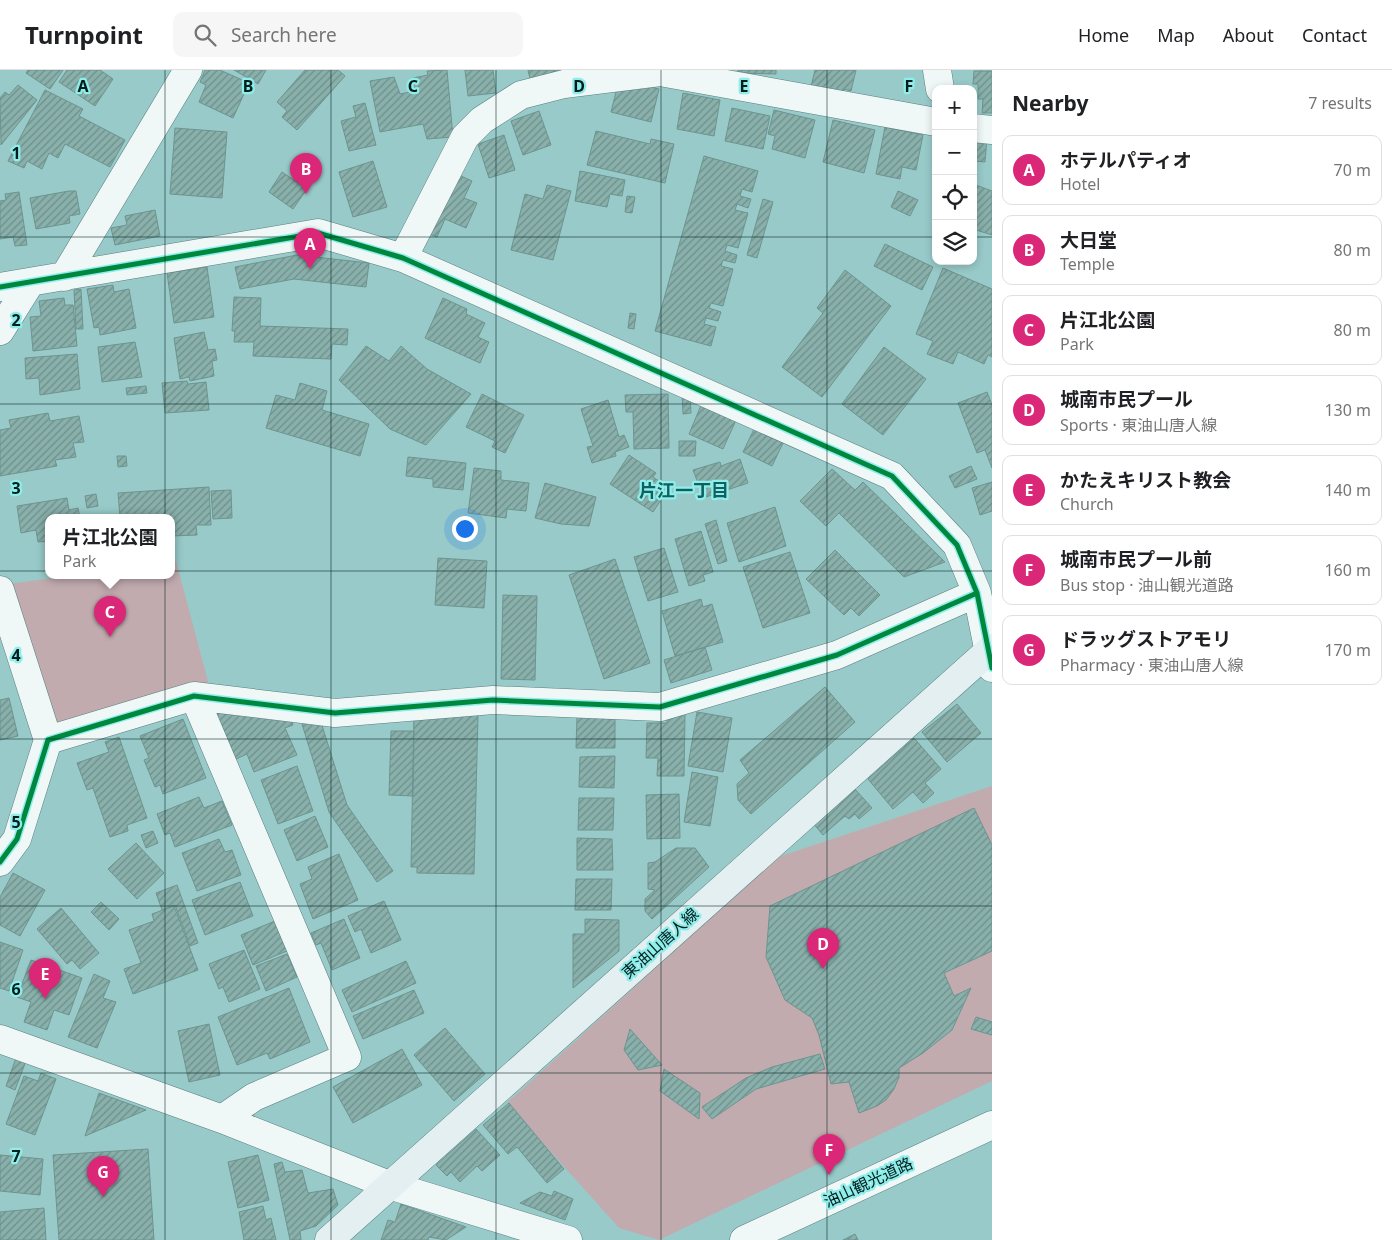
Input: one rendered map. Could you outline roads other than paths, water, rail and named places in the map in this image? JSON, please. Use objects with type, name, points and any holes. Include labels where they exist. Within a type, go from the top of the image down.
[{"type":"main road","name":"東油山唐人線","points":[[329,1240],[388,1185],[990,656]]},
{"type":"street","points":[[64,277],[188,70]]},
{"type":"street","points":[[937,70],[939,85]]},
{"type":"street","points":[[403,258],[465,138],[482,120],[521,95],[564,84],[660,72],[932,121]]},
{"type":"street","points":[[977,128],[992,130]]},
{"type":"street","points":[[0,287],[318,233],[403,258],[892,476],[957,545],[977,593],[990,656]]},
{"type":"street","points":[[0,331],[30,283]]},
{"type":"street","points":[[0,590],[48,740],[17,839],[0,862]]},
{"type":"street","points":[[48,740],[194,696],[335,713],[493,700],[660,708],[837,656],[977,593]]},
{"type":"street","points":[[194,696],[347,1057],[254,1097],[222,1119]]},
{"type":"street","points":[[0,1039],[222,1119],[388,1185],[568,1240]]},
{"type":"street","name":"油山観光道路","points":[[744,1240],[992,1125]]},
{"type":"place","name":"大日堂","points":[[306,194]]},
{"type":"place","name":"ホテルパティオ","points":[[310,269]]},
{"type":"place","name":"片江北公園","points":[[110,637]]},
{"type":"place","name":"城南市民プール","points":[[823,969]]},
{"type":"place","name":"かたえキリスト教会","points":[[45,999]]},
{"type":"place","name":"城南市民プール前","points":[[829,1175]]},
{"type":"place","name":"ドラッグストアモリ","points":[[103,1197]]},
{"type":"district","name":"片江一丁目","points":[[684,490]]}]
